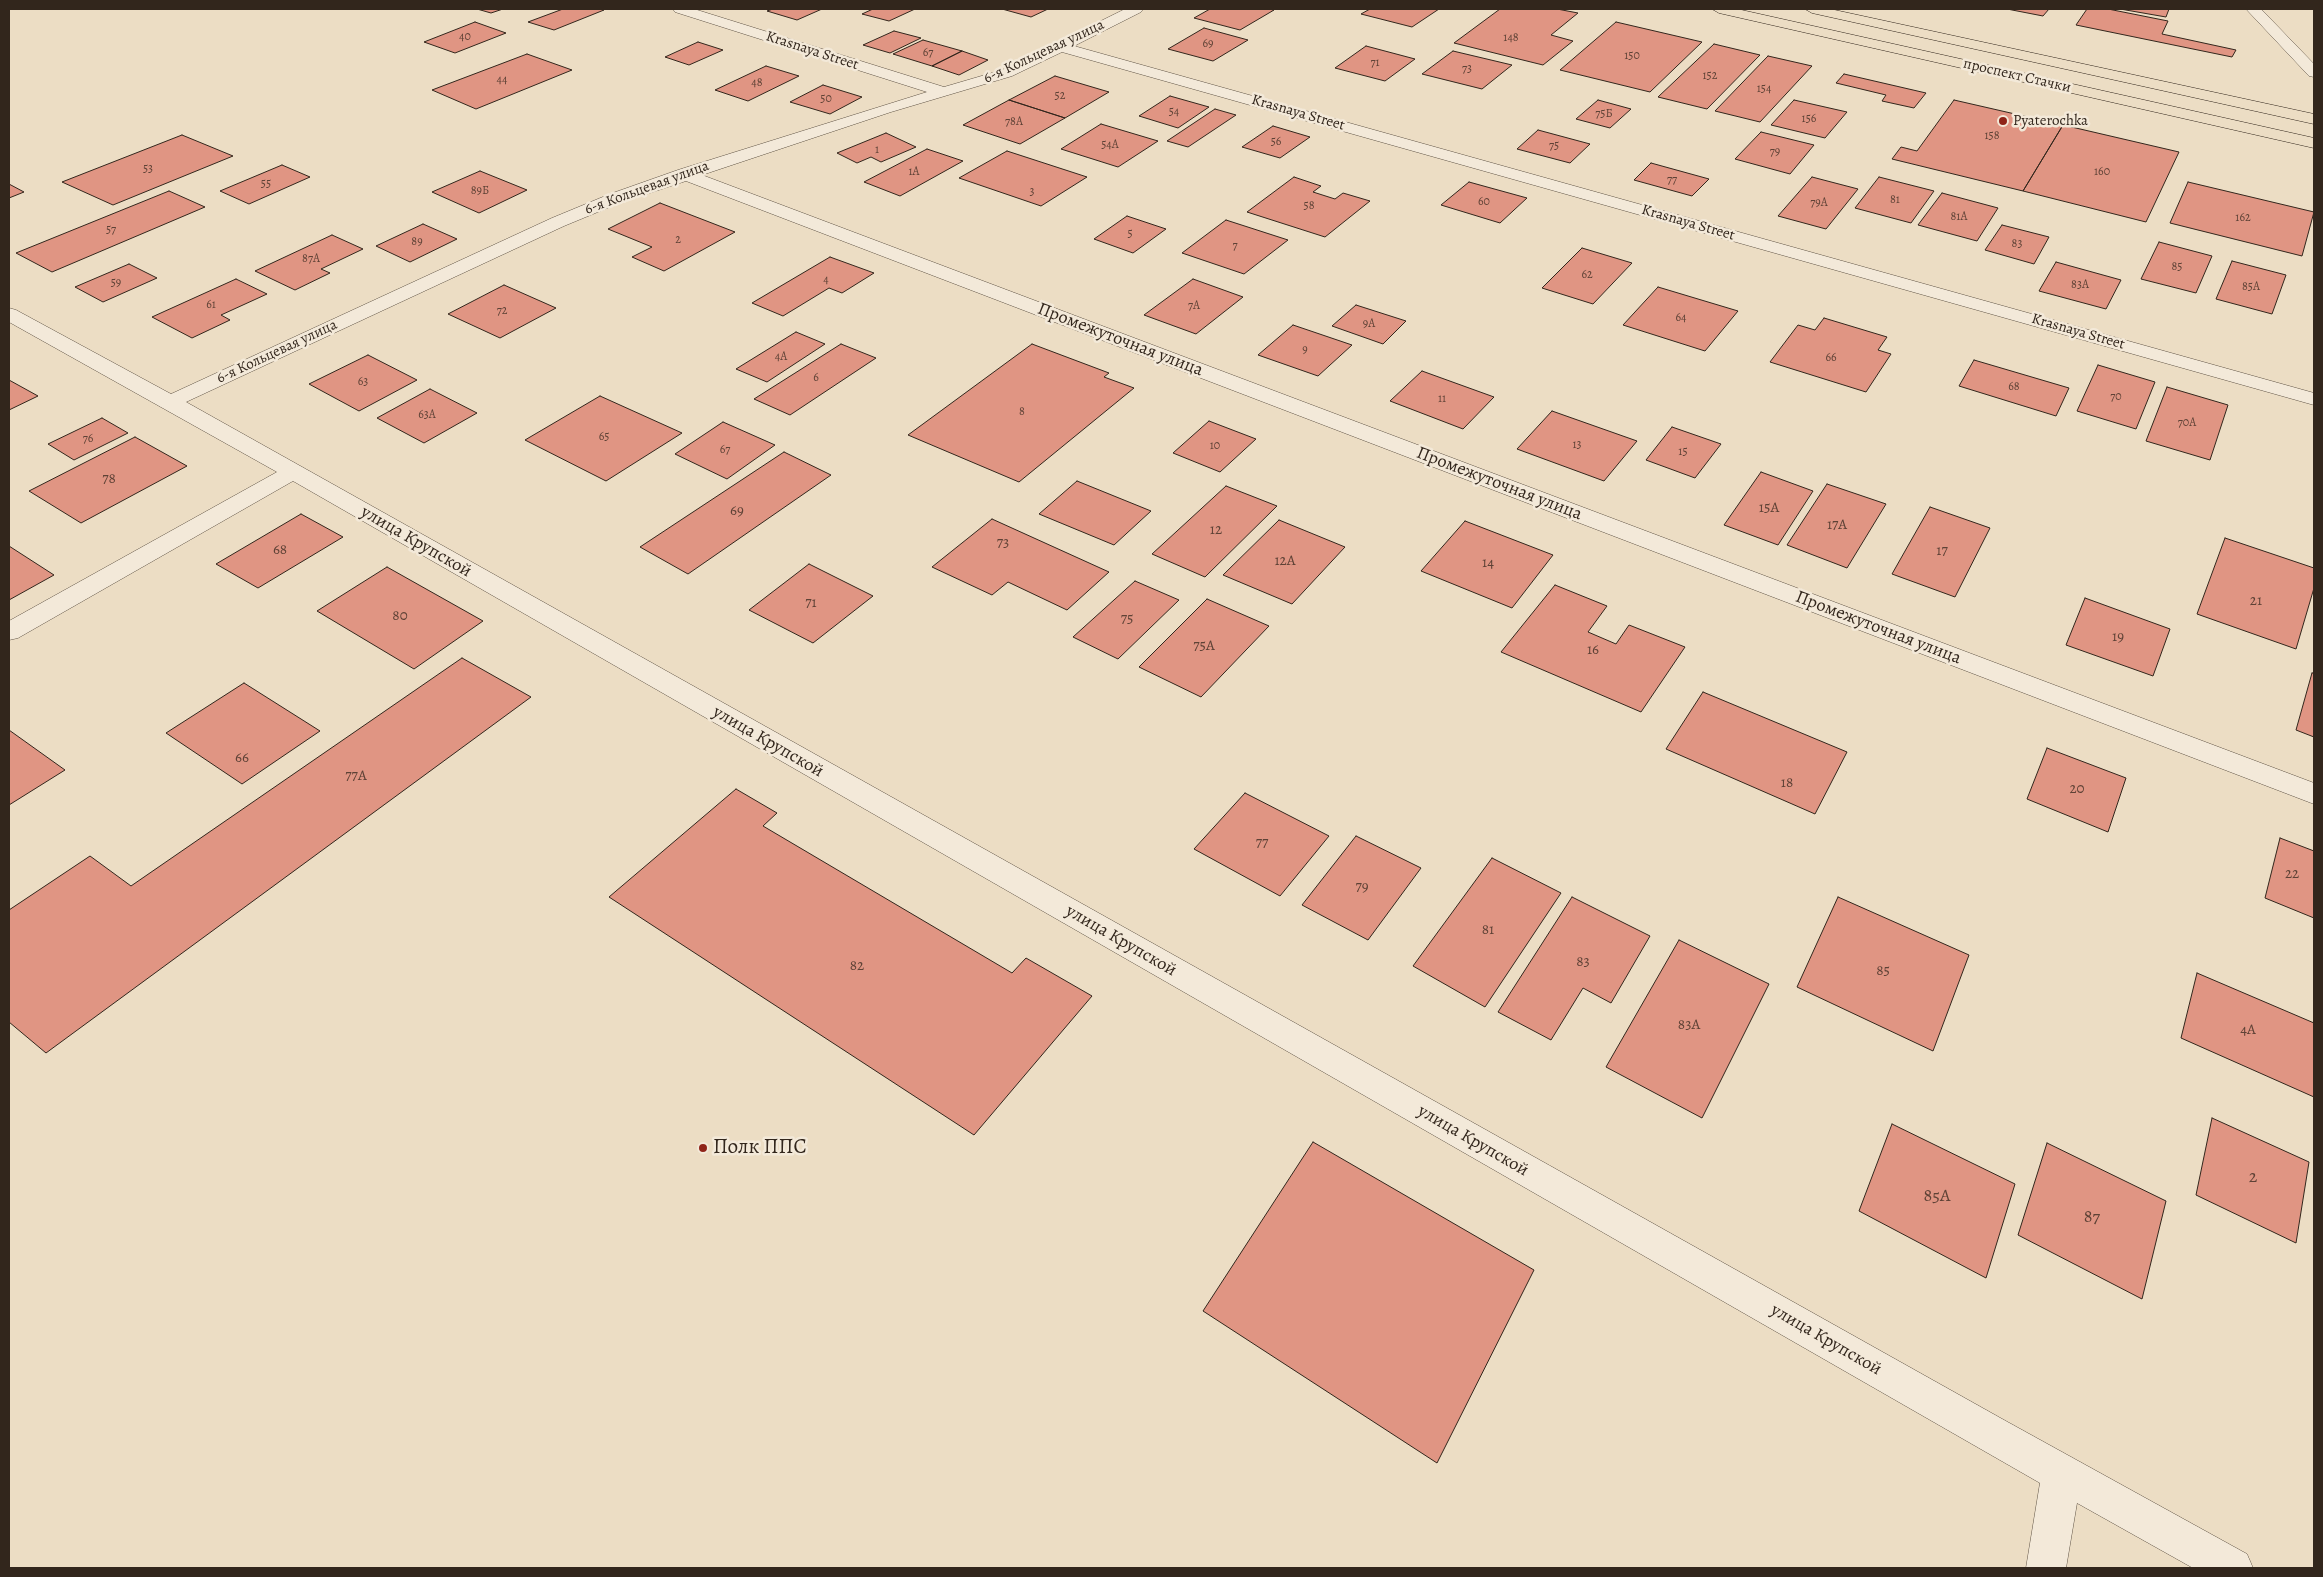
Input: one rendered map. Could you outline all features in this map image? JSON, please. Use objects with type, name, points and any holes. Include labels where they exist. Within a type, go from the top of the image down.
[{"type":"main road","name":"проспект Стачки","points":[[1719,9],[2314,142]]},
{"type":"main road","name":"проспект Стачки","points":[[1812,9],[2314,119]]},
{"type":"street","name":"Krasnaya Street","points":[[680,9],[944,92]]},
{"type":"street","name":"6-я Кольцевая улица","points":[[170,402],[558,222],[616,198],[885,108],[1006,73],[1136,9]]},
{"type":"street","points":[[2253,9],[2314,72]]},
{"type":"street","name":"Krasnaya Street","points":[[1062,47],[2314,399]]},
{"type":"street","name":"Промежуточная улица","points":[[684,174],[2314,794]]},
{"type":"street","name":"улица Крупской","points":[[9,314],[170,402],[1956,1414],[2234,1568]]},
{"type":"street","points":[[9,632],[292,472]]},
{"type":"street","points":[[2046,1568],[2062,1472]]},
{"type":"building","points":[[477,9],[503,9],[491,13]]},
{"type":"building","points":[[563,9],[604,10],[554,30],[528,22]]},
{"type":"building","points":[[773,9],[822,9],[797,20],[767,11]]},
{"type":"building","points":[[873,9],[915,9],[889,21],[862,14]]},
{"type":"building","points":[[1002,9],[1048,9],[1031,17]]},
{"type":"building","points":[[1210,9],[1274,10],[1240,30],[1194,18]]},
{"type":"building","points":[[1370,9],[1439,9],[1412,27],[1361,14]]},
{"type":"building","points":[[1500,9],[1557,9],[1578,13],[1551,35],[1573,41],[1543,65],[1454,43]]},
{"type":"building","points":[[2007,9],[2049,9],[2043,16]]},
{"type":"building","points":[[2087,9],[2108,9],[2168,21],[2162,34],[2236,50],[2232,57],[2076,25]]},
{"type":"building","points":[[2120,9],[2169,9],[2166,17]]},
{"type":"building","points":[[475,22],[506,33],[455,53],[424,42]]},
{"type":"building","points":[[1616,22],[1702,42],[1650,92],[1560,70]]},
{"type":"building","points":[[1204,28],[1248,40],[1213,61],[1168,49]]},
{"type":"building","points":[[894,31],[921,38],[890,53],[863,45]]},
{"type":"building","points":[[923,40],[962,51],[932,66],[893,54]]},
{"type":"building","points":[[698,42],[723,50],[689,65],[665,57]]},
{"type":"building","points":[[1714,44],[1760,55],[1707,109],[1658,97]]},
{"type":"building","points":[[1366,46],[1415,59],[1385,81],[1335,68]]},
{"type":"building","points":[[962,51],[988,60],[959,75],[932,66]]},
{"type":"building","points":[[1453,51],[1512,65],[1482,89],[1422,74]]},
{"type":"building","points":[[527,54],[572,70],[476,109],[432,90]]},
{"type":"building","points":[[1768,56],[1812,66],[1760,122],[1715,111]]},
{"type":"building","points":[[766,66],[799,76],[748,101],[715,90]]},
{"type":"building","points":[[1844,74],[1926,93],[1914,108],[1882,101],[1886,95],[1836,83]]},
{"type":"building","points":[[1055,76],[1109,92],[1065,118],[1009,100]]},
{"type":"building","points":[[823,85],[862,97],[830,114],[790,102]]},
{"type":"building","points":[[1170,96],[1209,107],[1178,128],[1139,116]]},
{"type":"building","points":[[1009,100],[1065,118],[1020,144],[963,125]]},
{"type":"building","points":[[1598,100],[1631,109],[1610,128],[1576,119]]},
{"type":"building","points":[[1794,100],[1847,112],[1825,138],[1771,125]]},
{"type":"building","points":[[1954,100],[2063,125],[2023,191],[1892,159],[1901,147],[1917,151]]},
{"type":"building","points":[[1215,109],[1236,115],[1188,147],[1167,141]]},
{"type":"building","points":[[1101,124],[1158,141],[1118,167],[1061,149]]},
{"type":"building","points":[[2063,125],[2179,152],[2146,222],[2023,191]]},
{"type":"building","points":[[1273,126],[1310,137],[1280,158],[1242,147]]},
{"type":"building","points":[[1538,130],[1590,144],[1570,163],[1517,149]]},
{"type":"building","points":[[1761,132],[1814,145],[1790,174],[1735,159]]},
{"type":"building","points":[[886,133],[916,147],[881,162],[871,157],[857,163],[837,153]]},
{"type":"building","points":[[182,135],[233,156],[113,205],[62,182]]},
{"type":"building","points":[[927,149],[963,161],[900,196],[864,182]]},
{"type":"building","points":[[1007,151],[1087,177],[1041,206],[959,178]]},
{"type":"building","points":[[1651,163],[1709,179],[1692,196],[1634,180]]},
{"type":"building","points":[[282,165],[310,177],[249,204],[220,191]]},
{"type":"building","points":[[480,171],[527,190],[479,213],[432,192]]},
{"type":"building","points":[[1294,177],[1321,186],[1313,192],[1335,199],[1343,193],[1370,201],[1325,237],[1247,212]]},
{"type":"building","points":[[1812,177],[1858,189],[1826,229],[1778,216]]},
{"type":"building","points":[[1879,177],[1934,191],[1911,223],[1855,208]]},
{"type":"building","points":[[1469,182],[1527,198],[1500,223],[1441,205]]},
{"type":"building","points":[[2188,182],[2314,212],[2302,256],[2170,223]]},
{"type":"building","points":[[9,184],[24,192],[9,198]]},
{"type":"building","points":[[169,191],[205,207],[52,272],[16,253]]},
{"type":"building","points":[[1942,193],[1998,208],[1977,241],[1918,225]]},
{"type":"building","points":[[660,203],[735,232],[664,271],[632,257],[652,247],[608,229]]},
{"type":"building","points":[[1127,216],[1166,229],[1133,253],[1094,239]]},
{"type":"building","points":[[1226,220],[1288,240],[1244,274],[1182,253]]},
{"type":"building","points":[[423,224],[457,239],[410,262],[376,246]]},
{"type":"building","points":[[2002,225],[2049,237],[2034,264],[1985,250]]},
{"type":"building","points":[[332,235],[363,249],[321,269],[330,273],[295,290],[255,271]]},
{"type":"building","points":[[2159,242],[2212,256],[2196,293],[2141,279]]},
{"type":"building","points":[[1582,248],[1632,263],[1593,304],[1542,288]]},
{"type":"building","points":[[830,257],[874,273],[842,293],[829,288],[783,316],[752,303]]},
{"type":"building","points":[[2232,261],[2286,275],[2272,314],[2216,299]]},
{"type":"building","points":[[2056,262],[2121,280],[2106,309],[2039,291]]},
{"type":"building","points":[[129,264],[157,278],[103,302],[75,287]]},
{"type":"building","points":[[236,279],[267,294],[221,315],[230,320],[192,338],[152,317]]},
{"type":"building","points":[[1193,279],[1243,297],[1196,334],[1144,315]]},
{"type":"building","points":[[504,285],[556,308],[500,338],[448,314]]},
{"type":"building","points":[[1658,287],[1738,311],[1705,351],[1623,325]]},
{"type":"building","points":[[1356,305],[1406,321],[1383,344],[1332,326]]},
{"type":"building","points":[[1824,318],[1887,337],[1878,350],[1891,354],[1866,392],[1770,362],[1798,325],[1815,330]]},
{"type":"building","points":[[1293,325],[1352,345],[1318,376],[1258,355]]},
{"type":"building","points":[[796,332],[825,344],[767,382],[736,369]]},
{"type":"building","points":[[841,344],[876,358],[790,415],[754,399]]},
{"type":"building","points":[[1032,344],[1109,373],[1104,377],[1134,388],[1019,482],[908,435]]},
{"type":"building","points":[[368,355],[417,380],[359,411],[309,384]]},
{"type":"building","points":[[1974,360],[2069,388],[2056,416],[1959,386]]},
{"type":"building","points":[[2098,365],[2155,382],[2136,429],[2077,411]]},
{"type":"building","points":[[1422,371],[1494,397],[1463,429],[1390,401]]},
{"type":"building","points":[[9,380],[38,396],[9,410]]},
{"type":"building","points":[[2167,387],[2228,405],[2210,460],[2146,441]]},
{"type":"building","points":[[430,389],[477,413],[424,443],[377,418]]},
{"type":"building","points":[[600,396],[682,433],[606,481],[525,440]]},
{"type":"building","points":[[1552,411],[1637,441],[1604,481],[1517,449]]},
{"type":"building","points":[[102,418],[128,433],[74,460],[48,444]]},
{"type":"building","points":[[1209,421],[1256,439],[1220,472],[1173,453]]},
{"type":"building","points":[[723,422],[775,445],[727,479],[675,454]]},
{"type":"building","points":[[1672,427],[1721,444],[1695,478],[1646,460]]},
{"type":"building","points":[[135,437],[187,466],[81,523],[29,491]]},
{"type":"building","points":[[784,452],[831,475],[688,574],[640,547]]},
{"type":"building","points":[[1761,472],[1813,491],[1778,545],[1724,525]]},
{"type":"building","points":[[1077,481],[1151,511],[1114,545],[1039,514]]},
{"type":"building","points":[[1827,484],[1886,504],[1847,568],[1787,545]]},
{"type":"building","points":[[1226,486],[1277,506],[1205,577],[1152,554]]},
{"type":"building","points":[[1930,507],[1990,528],[1955,597],[1892,574]]},
{"type":"building","points":[[301,514],[343,537],[258,588],[216,564]]},
{"type":"building","points":[[992,519],[1109,572],[1067,610],[1008,582],[992,595],[932,567]]},
{"type":"building","points":[[1279,520],[1345,547],[1292,604],[1223,575]]},
{"type":"building","points":[[1465,521],[1553,555],[1512,608],[1421,571]]},
{"type":"building","points":[[2225,538],[2314,568],[2314,588],[2296,649],[2197,614]]},
{"type":"building","points":[[9,546],[54,575],[9,600]]},
{"type":"building","points":[[809,564],[873,596],[813,643],[749,610]]},
{"type":"building","points":[[387,567],[483,621],[414,669],[317,611]]},
{"type":"building","points":[[1135,581],[1179,600],[1118,659],[1073,637]]},
{"type":"building","points":[[1555,585],[1607,606],[1588,632],[1616,644],[1629,625],[1685,647],[1641,712],[1501,652]]},
{"type":"building","points":[[2085,598],[2170,629],[2153,676],[2066,645]]},
{"type":"building","points":[[1207,599],[1269,626],[1201,697],[1139,667]]},
{"type":"building","points":[[462,658],[531,697],[46,1053],[9,1022],[9,910],[90,856],[131,886]]},
{"type":"building","points":[[2312,673],[2314,673],[2314,737],[2296,730]]},
{"type":"building","points":[[244,683],[320,731],[242,784],[166,733]]},
{"type":"building","points":[[1703,692],[1847,752],[1815,814],[1666,749]]},
{"type":"building","points":[[9,730],[65,770],[9,805]]},
{"type":"building","points":[[2047,748],[2126,778],[2108,832],[2027,799]]},
{"type":"building","points":[[736,789],[777,813],[763,826],[1012,973],[1026,958],[1092,996],[974,1135],[609,897]]},
{"type":"building","points":[[1245,793],[1329,836],[1280,896],[1194,849]]},
{"type":"building","points":[[1356,836],[1421,868],[1368,940],[1302,905]]},
{"type":"building","points":[[2280,838],[2314,851],[2314,918],[2265,898]]},
{"type":"building","points":[[1492,858],[1561,893],[1485,1007],[1413,966]]},
{"type":"building","points":[[1572,897],[1650,936],[1611,1003],[1583,988],[1551,1040],[1498,1012]]},
{"type":"building","points":[[1838,897],[1969,955],[1933,1051],[1797,987]]},
{"type":"building","points":[[1679,940],[1769,984],[1702,1118],[1606,1067]]},
{"type":"building","points":[[2197,973],[2314,1023],[2314,1097],[2181,1038]]},
{"type":"building","points":[[2212,1118],[2309,1162],[2296,1243],[2196,1195]]},
{"type":"building","points":[[1892,1124],[2015,1184],[1986,1278],[1859,1211]]},
{"type":"building","points":[[1313,1142],[1534,1270],[1437,1463],[1203,1311]]},
{"type":"building","points":[[2047,1143],[2166,1201],[2142,1299],[2018,1235]]},
{"type":"place","name":"Pyaterochka","points":[[2003,121]]},
{"type":"place","name":"Полк ППС","points":[[703,1148]]}]
